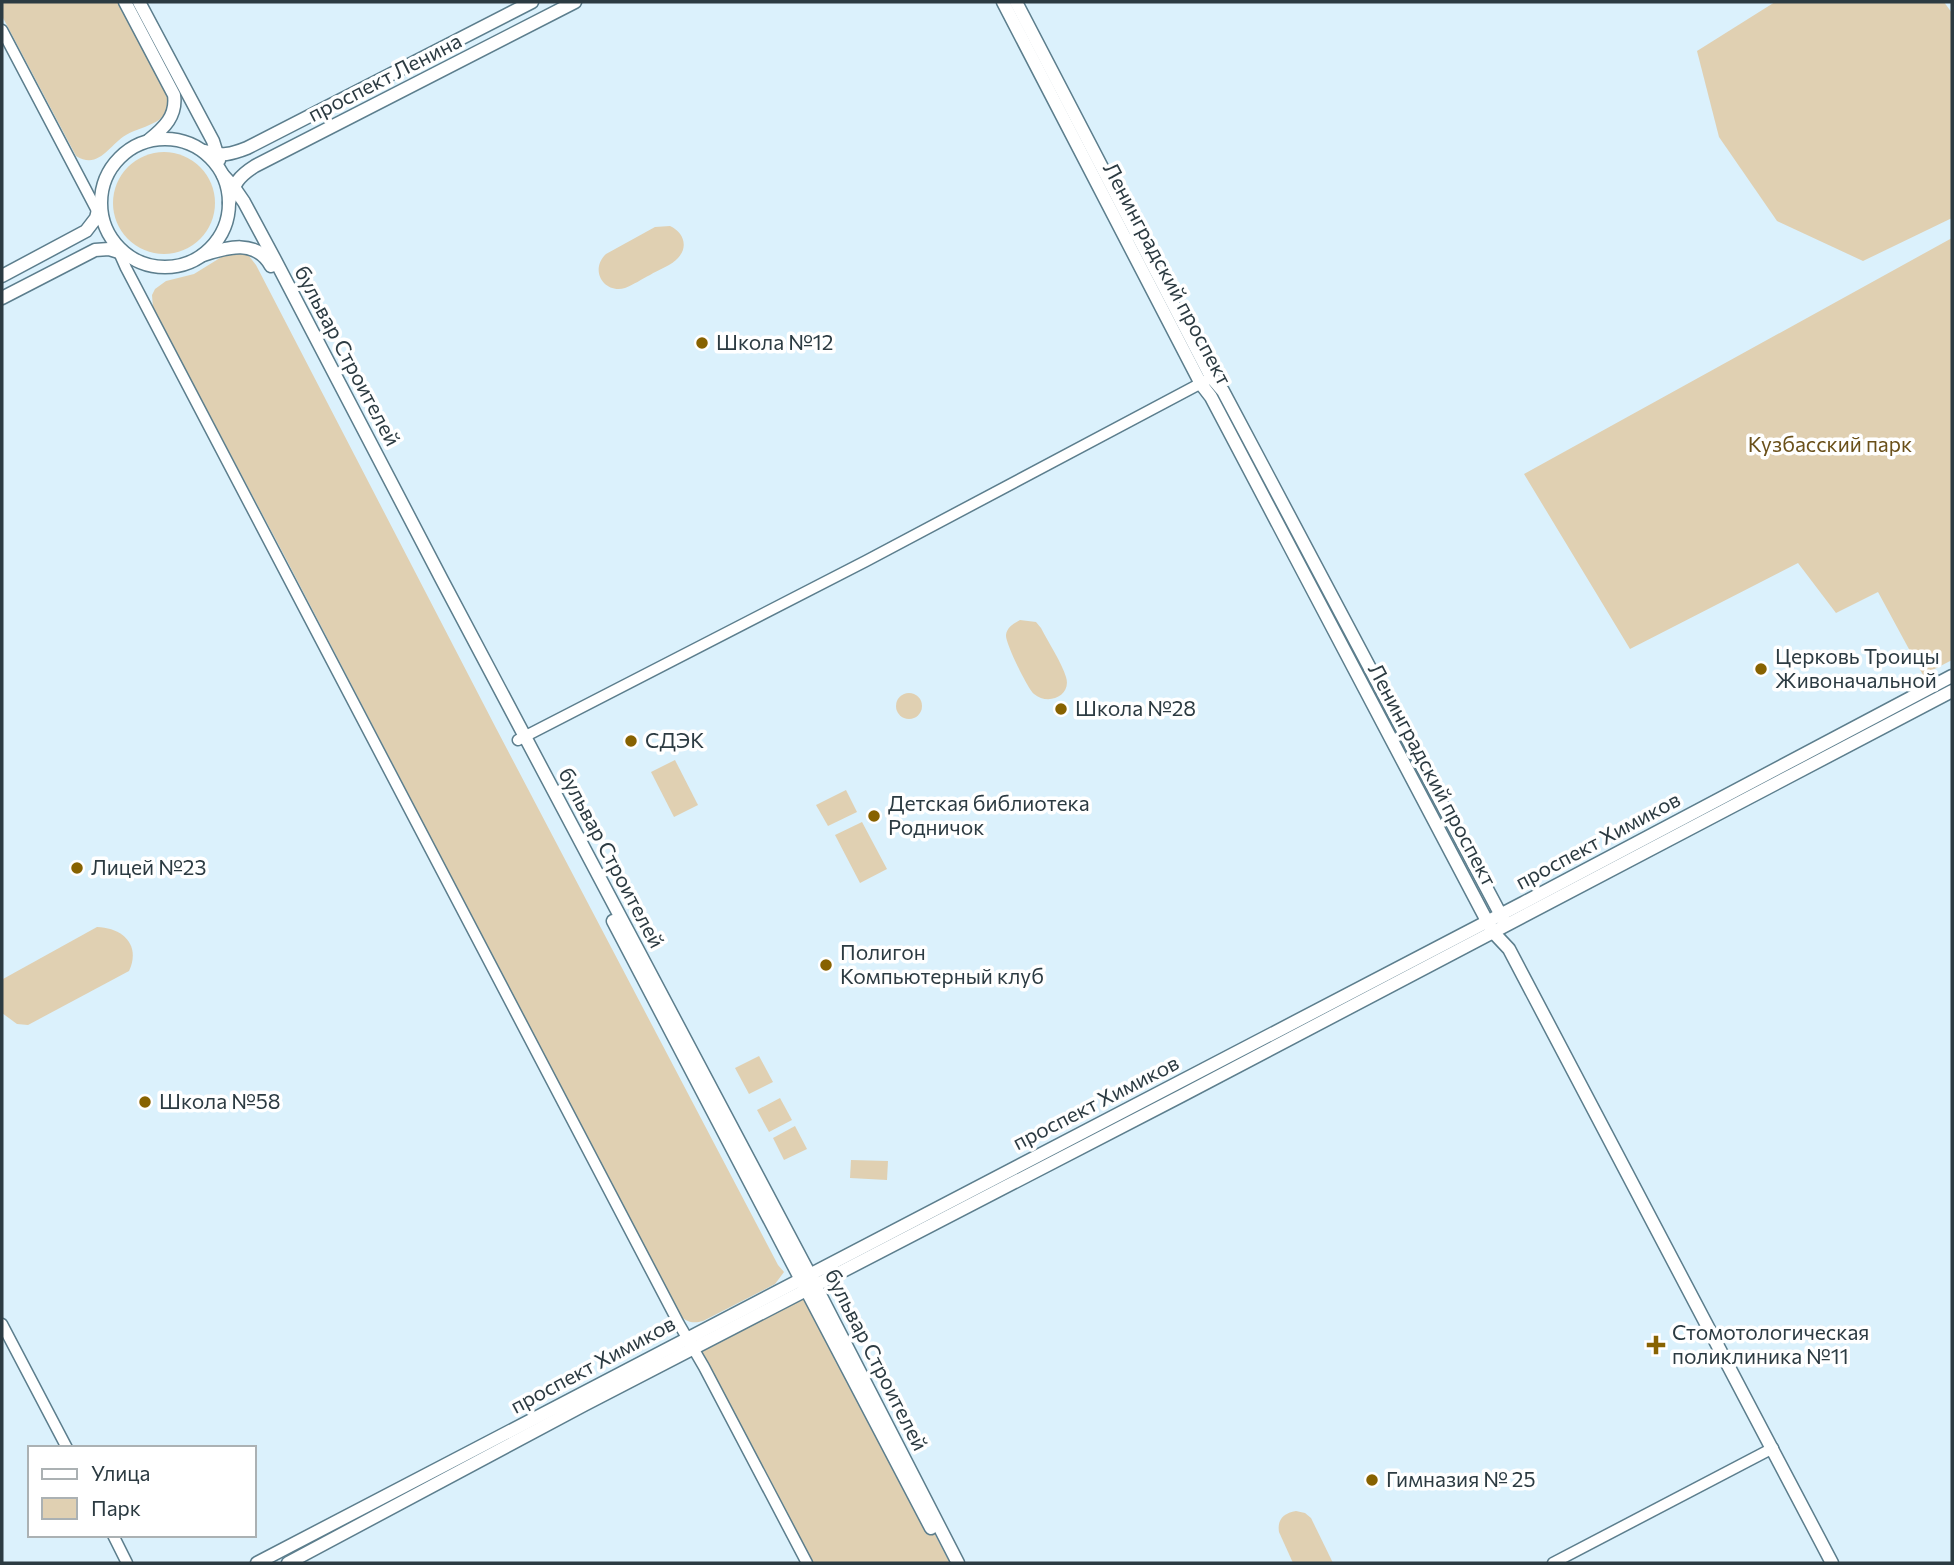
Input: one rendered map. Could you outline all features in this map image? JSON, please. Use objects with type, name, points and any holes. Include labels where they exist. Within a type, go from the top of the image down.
[{"type":"main road","points":[[125,2],[174,95],[175,106],[169,121],[149,140]]},
{"type":"main road","points":[[139,2],[213,141],[229,202]]},
{"type":"main road","name":"проспект Ленина","points":[[218,154],[230,154],[247,148],[532,2]]},
{"type":"main road","name":"проспект Ленина","points":[[233,186],[242,174],[255,166],[575,2]]},
{"type":"main road","name":"Ленинградский проспект","points":[[1003,2],[1206,381],[1223,391],[1503,920]]},
{"type":"main road","name":"Ленинградский проспект","points":[[1016,2],[1206,381],[1211,397],[1490,926],[1509,949],[1832,1563]]},
{"type":"main road","points":[[218,154],[171,139],[149,140],[130,147],[115,162],[105,178],[100,199],[101,218],[120,249],[148,266],[181,265],[203,255],[212,247],[223,229],[233,186]]},
{"type":"main road","points":[[201,149],[222,173]]},
{"type":"main road","name":"бульвар Строителей","points":[[222,173],[244,202],[304,314],[522,738]]},
{"type":"main road","points":[[2,276],[80,236],[101,218]]},
{"type":"main road","name":"бульвар Строителей","points":[[203,255],[223,248],[246,247],[256,250],[267,259],[958,1563]]},
{"type":"main road","points":[[2,298],[89,252],[120,249]]},
{"type":"main road","name":"проспект Химиков","points":[[1503,920],[1952,676]]},
{"type":"main road","name":"проспект Химиков","points":[[257,1563],[689,1344],[1490,926],[1952,691]]},
{"type":"main road","points":[[1503,920],[1509,949]]},
{"type":"main road","name":"бульвар Строителей","points":[[808,1282],[950,1563]]},
{"type":"main road","name":"проспект Химиков","points":[[288,1563],[689,1344]]},
{"type":"street","points":[[2,30],[101,218]]},
{"type":"street","points":[[120,249],[689,1344],[704,1367],[807,1563]]},
{"type":"street","points":[[522,738],[866,561],[1206,381]]},
{"type":"street","points":[[2,1324],[66,1446]]},
{"type":"street","points":[[1553,1563],[1773,1448]]},
{"type":"street","points":[[114,1537],[127,1563]]},
{"type":"green space","points":[[2,2],[117,2],[166,93],[168,103],[162,117],[126,135],[97,158],[84,160],[76,156],[2,16]]},
{"type":"green space","points":[[1775,2],[1944,2],[1952,13],[1952,218],[1863,261],[1777,221],[1719,137],[1697,51]]},
{"type":"green space","points":[[164,152],[183,156],[200,167],[211,184],[215,203],[211,222],[200,239],[183,250],[164,254],[145,250],[128,239],[117,222],[113,203],[117,184],[128,167],[145,156]]},
{"type":"green space","points":[[670,226],[681,236],[684,244],[675,261],[625,288],[617,289],[605,284],[601,279],[599,267],[606,254],[655,227]]},
{"type":"green space","name":"Кузбасский парк","points":[[1952,238],[1952,660],[1923,675],[1878,592],[1836,613],[1798,563],[1630,649],[1524,474]]},
{"type":"green space","points":[[242,252],[256,265],[497,730],[784,1272],[775,1284],[703,1321],[689,1322],[678,1313],[153,308],[152,295],[155,289],[166,281],[194,274],[228,253]]},
{"type":"green space","points":[[1020,620],[1036,622],[1061,665],[1067,684],[1058,697],[1046,699],[1034,694],[1017,666],[1006,635],[1009,628]]},
{"type":"green space","points":[[909,693],[918,697],[922,706],[918,715],[909,719],[900,715],[896,706],[900,697]]},
{"type":"green space","points":[[675,760],[698,805],[674,817],[651,772]]},
{"type":"green space","points":[[846,790],[857,812],[828,826],[816,805]]},
{"type":"green space","points":[[862,822],[887,869],[860,883],[835,835]]},
{"type":"green space","points":[[97,927],[115,931],[127,940],[133,953],[129,971],[28,1025],[17,1024],[2,1013],[3,979]]},
{"type":"green space","points":[[759,1056],[773,1082],[749,1094],[735,1068]]},
{"type":"green space","points":[[780,1098],[792,1120],[769,1132],[757,1110]]},
{"type":"green space","points":[[795,1126],[807,1149],[784,1160],[773,1138]]},
{"type":"green space","points":[[851,1160],[888,1161],[887,1180],[850,1178]]},
{"type":"green space","points":[[806,1290],[950,1563],[807,1563],[692,1349]]},
{"type":"green space","points":[[1296,1511],[1311,1518],[1333,1563],[1293,1563],[1279,1532],[1279,1524],[1282,1517]]},
{"type":"place","name":"Школа №12","points":[[702,343]]},
{"type":"place","name":"Церковь Троицы Живоначальной","points":[[1761,669]]},
{"type":"place","name":"Школа №28","points":[[1061,709]]},
{"type":"place","name":"СДЭК","points":[[631,741]]},
{"type":"place","name":"Детская библиотека Родничок","points":[[874,816]]},
{"type":"place","name":"Лицей №23","points":[[77,868]]},
{"type":"place","name":"Полигон Компьютерный клуб","points":[[826,965]]},
{"type":"place","name":"Школа №58","points":[[145,1102]]},
{"type":"place","name":"Стомотологическая поликлиника №11","points":[[1656,1345]]},
{"type":"place","name":"Гимназия № 25","points":[[1372,1480]]}]
